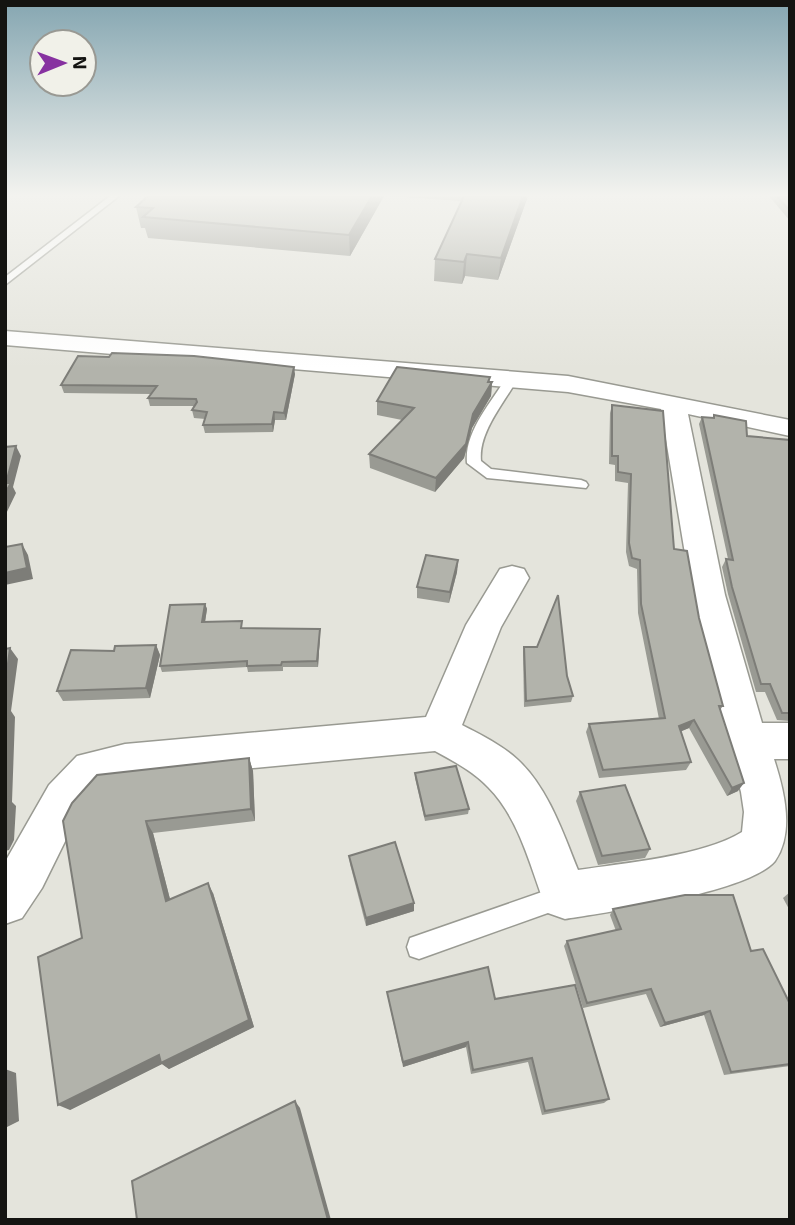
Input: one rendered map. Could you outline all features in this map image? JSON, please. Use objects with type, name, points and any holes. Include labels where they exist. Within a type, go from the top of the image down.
[{"type":"street","points":[[5,338],[568,384],[673,402],[790,428]]},
{"type":"street","points":[[5,901],[26,872],[64,799],[93,769],[125,762],[439,733],[482,757],[505,775],[527,809],[565,896],[646,882],[728,862],[751,853],[761,844],[765,829],[762,791],[717,629],[686,486],[673,402]]},
{"type":"street","points":[[439,733],[484,625],[512,578]]},
{"type":"street","points":[[748,741],[790,741]]},
{"type":"lane","points":[[5,282],[42,253]]},
{"type":"lane","points":[[512,378],[477,439],[472,453],[474,463],[487,473],[581,485]]},
{"type":"lane","points":[[419,947],[565,896]]},
{"type":"building","points":[[438,253],[503,253],[501,258],[467,254],[464,262],[435,259]]},
{"type":"building","points":[[112,353],[194,356],[294,367],[284,413],[274,412],[272,424],[203,425],[207,412],[192,410],[196,399],[148,398],[157,386],[61,385],[78,356],[109,357]]},
{"type":"building","points":[[397,367],[490,377],[488,382],[492,382],[473,414],[466,444],[436,478],[369,454],[414,408],[377,401]]},
{"type":"building","points":[[612,405],[663,411],[674,549],[687,551],[699,618],[723,706],[719,706],[744,783],[732,788],[694,720],[679,726],[691,762],[603,770],[589,724],[665,718],[641,604],[640,560],[632,558],[629,543],[631,474],[618,472],[618,456],[612,456]]},
{"type":"building","points":[[714,415],[746,421],[747,436],[790,440],[790,713],[782,713],[770,684],[761,684],[732,587],[726,559],[733,560],[702,417],[714,418]]},
{"type":"building","points":[[16,446],[6,483],[11,483],[5,493],[5,447]]},
{"type":"building","points":[[22,544],[27,568],[5,573],[5,547]]},
{"type":"building","points":[[426,555],[458,560],[450,592],[417,587]]},
{"type":"building","points":[[558,595],[567,676],[573,696],[526,701],[524,647],[537,647]]},
{"type":"building","points":[[205,604],[202,622],[242,621],[241,628],[320,629],[317,661],[282,662],[281,665],[247,666],[247,661],[160,666],[170,605]]},
{"type":"building","points":[[156,645],[146,688],[57,691],[71,650],[114,651],[115,646]]},
{"type":"building","points":[[10,648],[5,687],[5,649]]},
{"type":"building","points":[[8,706],[5,753],[5,708]]},
{"type":"building","points":[[249,758],[251,809],[146,821],[166,901],[208,883],[249,1020],[161,1063],[159,1055],[58,1105],[38,957],[82,938],[63,821],[72,803],[97,775]]},
{"type":"building","points":[[456,766],[469,809],[425,816],[415,773]]},
{"type":"building","points":[[625,785],[650,849],[602,856],[580,792]]},
{"type":"building","points":[[5,797],[7,797],[5,832]]},
{"type":"building","points":[[395,842],[414,903],[366,918],[349,856]]},
{"type":"building","points":[[685,895],[733,895],[751,951],[763,949],[790,1004],[790,1064],[731,1072],[710,1011],[665,1023],[651,989],[587,1003],[567,941],[621,929],[613,909]]},
{"type":"building","points":[[488,967],[495,999],[575,985],[609,1099],[545,1111],[532,1058],[473,1070],[468,1042],[403,1062],[387,992]]},
{"type":"building","points":[[5,1073],[8,1118],[5,1119]]},
{"type":"building","points":[[295,1101],[328,1220],[137,1220],[132,1181]]}]
